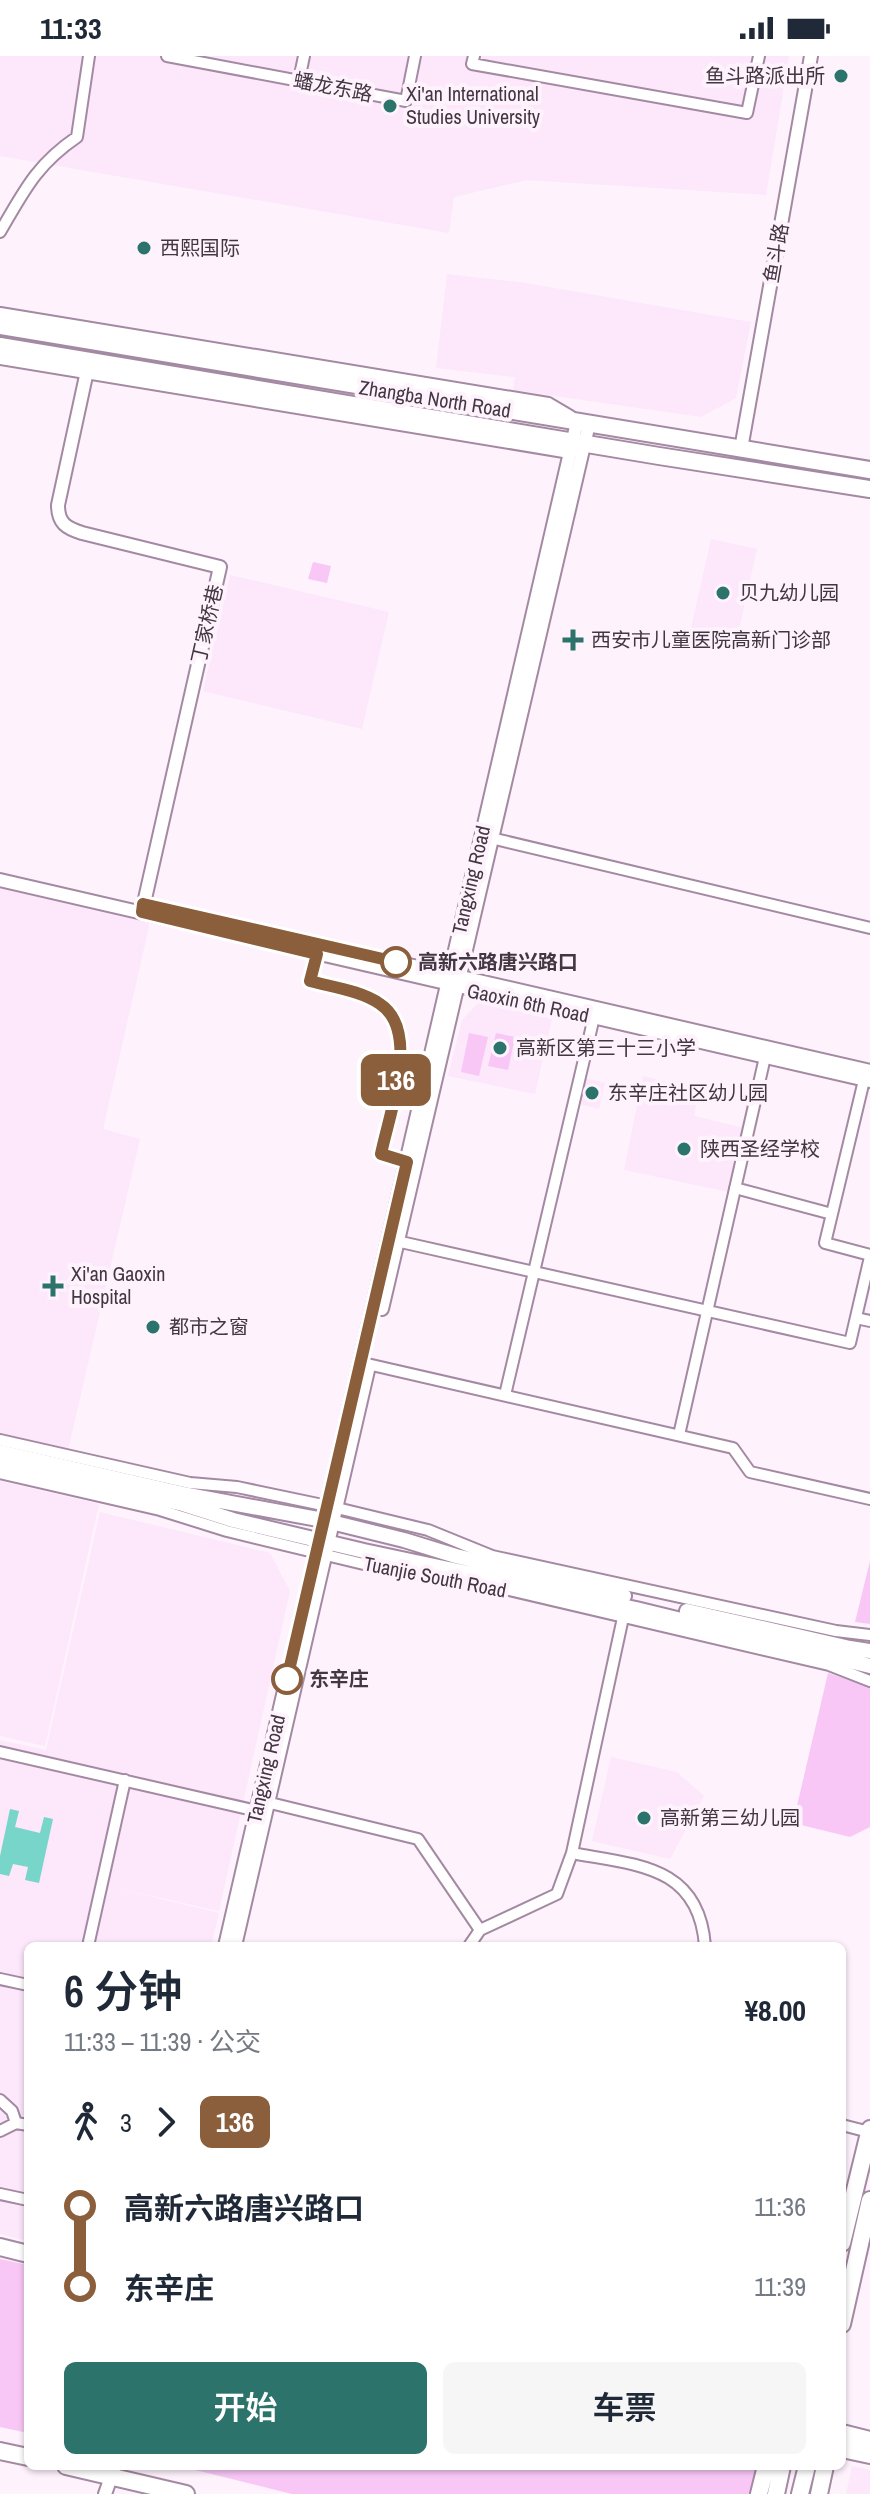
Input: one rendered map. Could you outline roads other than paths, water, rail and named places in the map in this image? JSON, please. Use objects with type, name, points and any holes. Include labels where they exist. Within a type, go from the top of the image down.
[{"type":"main road","points":[[0,315],[548,405],[583,423]]},
{"type":"main road","name":"Zhangba North Road","points":[[0,326],[870,470]]},
{"type":"main road","name":"Zhangba North Road","points":[[0,346],[88,367],[870,489]]},
{"type":"main road","points":[[0,357],[88,367]]},
{"type":"main road","name":"Tuanjie South Road","points":[[0,1452],[188,1495],[330,1514],[639,1600],[870,1651]]},
{"type":"main road","name":"Tuanjie South Road","points":[[0,1462],[183,1504],[322,1548],[870,1666]]},
{"type":"main road","points":[[846,2227],[870,2130]]},
{"type":"main road","points":[[846,2306],[870,2200]]},
{"type":"main road","points":[[0,2247],[24,2253]]},
{"type":"main road","points":[[846,2434],[870,2440]]},
{"type":"main road","points":[[846,2450],[870,2455]]},
{"type":"main road","points":[[0,2451],[24,2456]]},
{"type":"main road","points":[[846,2459],[870,2464]]},
{"type":"main road","points":[[114,2470],[186,2494]]},
{"type":"main road","points":[[759,2494],[765,2470]]},
{"type":"main road","points":[[776,2494],[781,2470]]},
{"type":"main road","points":[[800,2494],[806,2470]]},
{"type":"main road","points":[[819,2494],[824,2470]]},
{"type":"street","points":[[0,232],[32,176],[56,151],[77,137],[89,56]]},
{"type":"street","name":"蟠龙东路","points":[[167,56],[406,101],[415,56]]},
{"type":"street","points":[[299,80],[304,56]]},
{"type":"street","points":[[474,56],[472,64],[747,113],[759,56]]},
{"type":"street","name":"鱼斗路","points":[[741,449],[811,56]]},
{"type":"street","name":"丁家桥巷","points":[[88,367],[58,517],[62,523],[82,533],[220,567],[143,908]]},
{"type":"street","points":[[576,445],[583,423]]},
{"type":"street","name":"Tangxing Road","points":[[394,1240],[407,1162],[491,838],[576,445]]},
{"type":"street","name":"Tangxing Road","points":[[226,1942],[330,1514],[576,445]]},
{"type":"street","points":[[491,838],[870,928]]},
{"type":"street","name":"Gaoxin 6th Road","points":[[0,871],[317,954],[452,980],[765,1057],[867,1076]]},
{"type":"street","name":"Gaoxin 6th Road","points":[[0,880],[143,908],[867,1076]]},
{"type":"street","points":[[317,954],[310,981],[377,1001],[392,1013],[397,1023],[402,1052],[381,1154],[407,1162]]},
{"type":"street","points":[[505,1395],[594,1017]]},
{"type":"street","points":[[679,1435],[765,1057]]},
{"type":"street","points":[[394,1240],[850,1343],[867,1281],[870,1256],[825,1243],[867,1076]]},
{"type":"street","points":[[735,1188],[832,1214]]},
{"type":"street","points":[[856,1318],[870,1321]]},
{"type":"street","points":[[365,1363],[733,1448],[750,1472],[870,1499]]},
{"type":"street","name":"Tuanjie South Road","points":[[0,1440],[190,1483],[237,1487],[330,1514],[428,1530],[492,1556],[836,1631],[870,1635]]},
{"type":"street","name":"Tuanjie South Road","points":[[0,1473],[160,1510],[227,1531],[322,1548]]},
{"type":"street","points":[[472,1942],[480,1930],[557,1894],[572,1853],[624,1612]]},
{"type":"street","name":"Tuanjie South Road","points":[[624,1612],[829,1665],[870,1681]]},
{"type":"street","points":[[0,1752],[418,1839],[480,1930]]},
{"type":"street","points":[[89,1942],[125,1780]]},
{"type":"street","name":"Tangxing Road","points":[[236,1942],[261,1805]]},
{"type":"street","points":[[572,1853],[640,1867],[660,1873],[675,1883],[695,1903],[704,1942]]},
{"type":"street","points":[[0,1979],[24,1984]]},
{"type":"street","points":[[0,2100],[22,2124],[0,2131]]},
{"type":"street","points":[[846,2126],[870,2130]]},
{"type":"street","points":[[0,2194],[24,2199]]},
{"type":"street","points":[[105,2494],[111,2470]]},
{"type":"place","name":"鱼斗路派出所","points":[[841,76]]},
{"type":"place","name":"Xi'an International Studies University","points":[[390,106]]},
{"type":"place","name":"西熙国际","points":[[144,248]]},
{"type":"place","name":"贝九幼儿园","points":[[723,593]]},
{"type":"place","name":"西安市儿童医院高新门诊部","points":[[573,640]]},
{"type":"place","name":"高新六路唐兴路口","points":[[396,962]]},
{"type":"place","name":"高新区第三十三小学","points":[[500,1048]]},
{"type":"place","name":"东辛庄社区幼儿园","points":[[592,1093]]},
{"type":"place","name":"陕西圣经学校","points":[[684,1149]]},
{"type":"place","name":"Xi'an Gaoxin Hospital","points":[[53,1286]]},
{"type":"place","name":"都市之窗","points":[[153,1327]]},
{"type":"place","name":"东辛庄","points":[[287,1679]]},
{"type":"place","name":"高新第三幼儿园","points":[[644,1818]]}]
